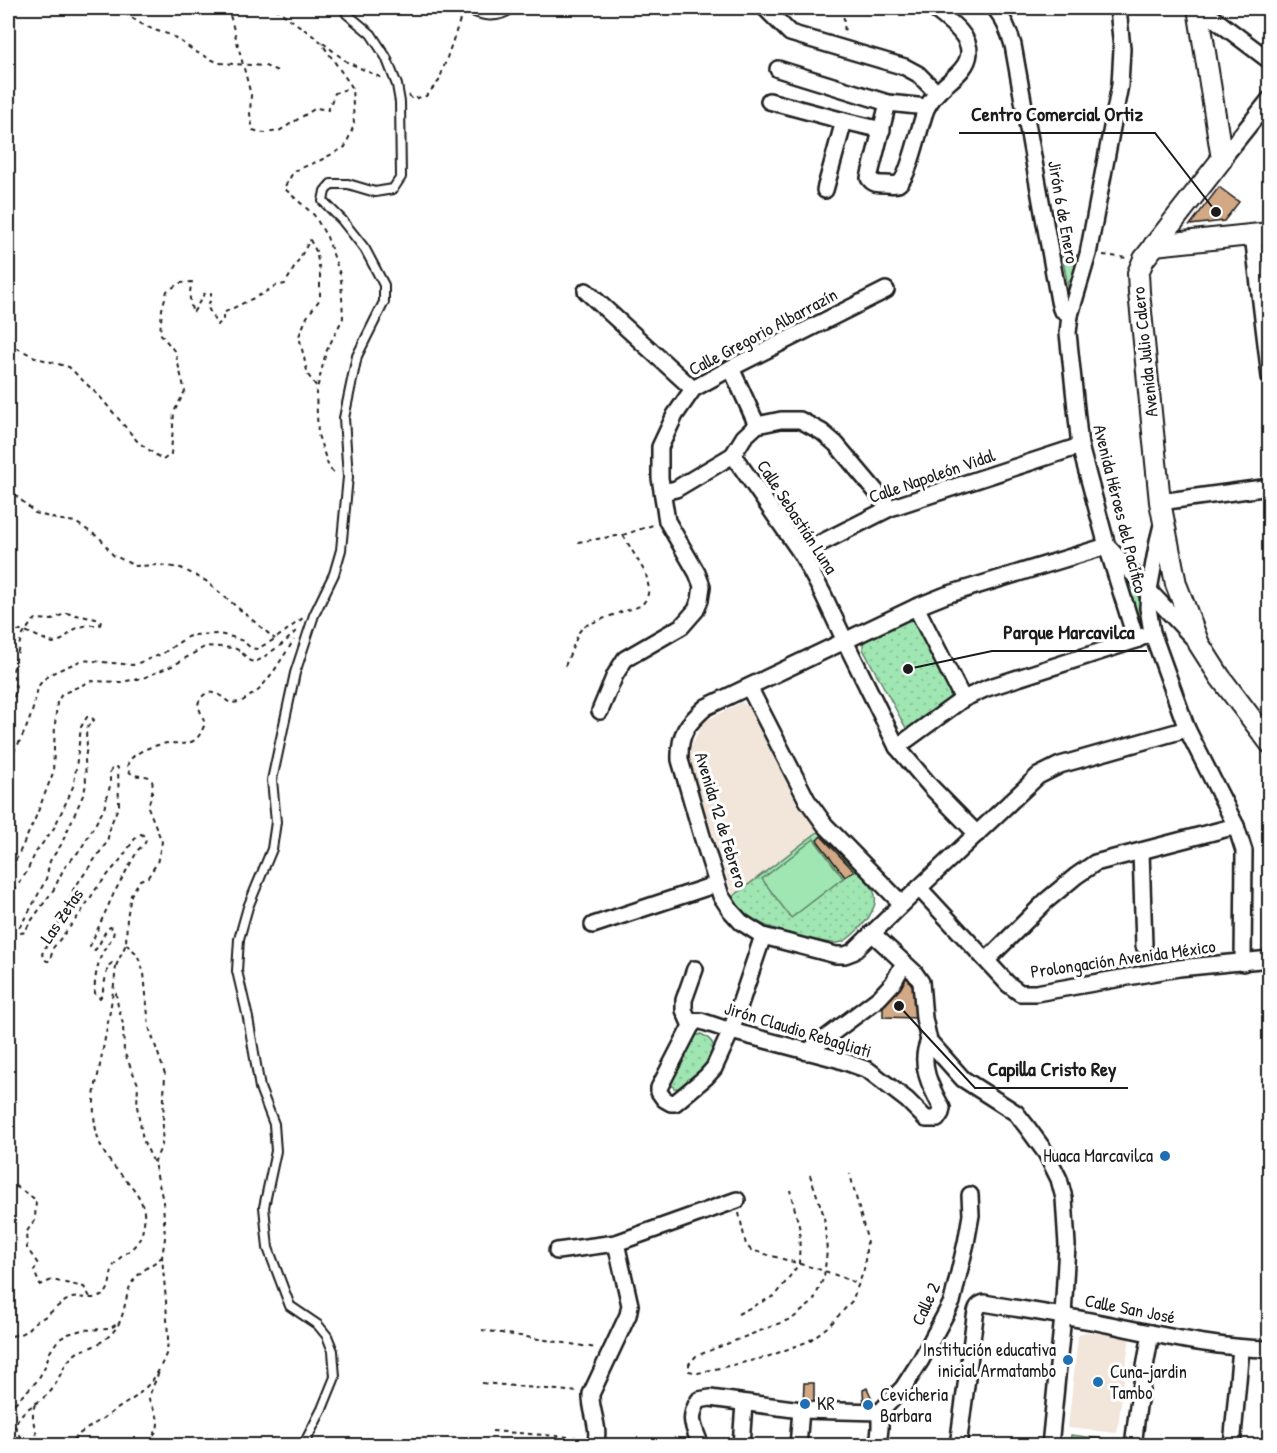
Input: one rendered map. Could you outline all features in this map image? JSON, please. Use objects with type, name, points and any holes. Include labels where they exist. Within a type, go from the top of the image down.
[{"type":"street","points":[[765,8],[790,33],[911,69],[937,93]]},
{"type":"street","points":[[888,103],[869,178],[877,184],[897,184],[902,181],[909,167],[927,107],[937,93],[964,66],[969,53],[964,37],[933,8]]},
{"type":"street","name":"Jirón 6 de Enero","points":[[995,8],[1009,30],[1013,45],[1059,301],[1064,312],[1070,315]]},
{"type":"street","points":[[1070,315],[1088,254],[1120,85],[1122,49],[1118,8]]},
{"type":"street","points":[[1199,8],[1269,61]]},
{"type":"street","points":[[1199,8],[1222,159]]},
{"type":"street","points":[[778,69],[888,103],[927,107]]},
{"type":"street","name":"Avenida Julio Calero","points":[[1199,644],[1176,584],[1162,511],[1138,273],[1154,245],[1269,99]]},
{"type":"street","points":[[769,101],[882,130]]},
{"type":"street","points":[[825,190],[844,121]]},
{"type":"street","points":[[1154,245],[1261,234],[1269,376]]},
{"type":"street","name":"Calle Gregorio Albarrazín","points":[[600,711],[615,675],[625,659],[682,626],[696,610],[700,600],[702,586],[668,520],[660,478],[660,447],[675,415],[693,389],[886,290]]},
{"type":"street","points":[[586,291],[693,389]]},
{"type":"street","name":"Avenida Héroes del Pacífico","points":[[1070,315],[1068,333],[1080,446],[1136,640]]},
{"type":"street","points":[[731,368],[757,425],[781,420],[800,420],[822,432],[836,444],[890,508]]},
{"type":"street","name":"Calle Sebastián Luna","points":[[757,425],[744,437],[733,454],[801,553],[897,747],[931,787],[977,834]]},
{"type":"street","name":"Calle Napoleón Vidal","points":[[801,553],[890,508],[1080,446]]},
{"type":"street","points":[[663,492],[676,489],[733,454]]},
{"type":"street","points":[[1243,963],[1244,851],[1236,826],[1187,729],[1152,632],[1148,608],[1162,511],[1269,486]]},
{"type":"street","name":"Avenida Julio Calero","points":[[1107,546],[1199,644],[1220,677],[1267,736]]},
{"type":"street","name":"Avenida 12 de Febrero","points":[[1107,546],[946,595],[916,607],[706,707],[689,722],[682,736],[680,760],[722,896],[741,922],[763,936],[836,955],[845,955],[853,952],[1038,776],[1060,765],[1187,729]]},
{"type":"street","points":[[916,607],[963,699]]},
{"type":"street","points":[[897,747],[963,699],[987,688],[1136,640],[1152,632]]},
{"type":"street","points":[[748,687],[807,800],[825,825],[902,904]]},
{"type":"street","points":[[987,960],[1046,901],[1095,863],[1236,826]]},
{"type":"street","points":[[1141,851],[1144,946]]},
{"type":"street","points":[[593,925],[717,884]]},
{"type":"street","name":"Prolongación Avenida México","points":[[919,888],[1008,984],[1020,993],[1036,993],[1179,969],[1269,960]]},
{"type":"street","points":[[872,933],[914,972],[921,982],[924,1018],[929,1041],[963,1079],[1016,1113],[1046,1153],[1059,1179],[1064,1198],[1067,1245],[1063,1316],[1050,1446]]},
{"type":"street","points":[[695,969],[684,1000],[684,1010],[691,1026],[659,1088],[664,1099],[671,1103],[682,1099],[714,1068],[732,1031],[763,936]]},
{"type":"street","points":[[807,1052],[879,999],[898,977],[904,963]]},
{"type":"street","name":"Jirón Claudio Rebagliati","points":[[691,1026],[701,1021],[837,1059],[868,1070],[907,1100],[926,1119],[937,1119],[942,1108],[930,1085],[925,1067],[925,1050],[929,1041]]},
{"type":"street","name":"Calle 2","points":[[880,1412],[903,1388],[952,1302],[971,1215],[970,1196]]},
{"type":"street","points":[[557,1251],[616,1243],[736,1200]]},
{"type":"street","points":[[596,1442],[597,1429],[590,1400],[591,1394],[628,1315],[630,1305],[616,1243]]},
{"type":"street","name":"Calle San José","points":[[958,1446],[975,1317],[980,1304],[1063,1316],[1241,1348],[1269,1349]]},
{"type":"street","points":[[1133,1446],[1151,1333]]},
{"type":"street","points":[[1232,1446],[1241,1348]]},
{"type":"street","points":[[701,1446],[694,1431],[693,1409],[699,1400],[710,1398],[801,1410],[880,1412],[878,1446]]},
{"type":"street","points":[[741,1446],[744,1403]]},
{"type":"street","points":[[798,1446],[801,1410]]},
{"type":"lane","points":[[303,1446],[322,1409],[334,1377],[333,1351],[327,1336],[318,1325],[290,1306],[268,1248],[264,1207],[276,1151],[274,1124],[260,1088],[237,971],[239,939],[248,907],[272,849],[276,822],[272,780],[295,673],[314,615],[334,574],[341,550],[348,477],[344,418],[357,356],[384,302],[384,285],[365,249],[323,201],[325,191],[331,184],[348,184],[375,192],[393,189],[401,177],[400,102],[397,85],[386,57],[371,34],[347,14],[344,8]]},
{"type":"lane","points":[[467,8],[485,15],[496,15],[512,8]]},
{"type":"path","points":[[8,12],[16,8]]},
{"type":"path","points":[[117,8],[140,23],[171,35],[196,52],[219,63],[265,66],[278,71]]},
{"type":"path","points":[[226,8],[230,15],[251,95],[250,114],[253,130],[264,133],[279,131],[316,108],[328,110],[335,93],[352,87]]},
{"type":"path","points":[[275,8],[347,62],[397,85],[412,99],[426,96],[439,81],[460,18]]},
{"type":"path","points":[[843,8],[846,50]]},
{"type":"path","points":[[320,41],[352,87],[354,125],[345,147],[294,171],[284,188],[314,215],[327,237],[341,277],[343,318],[326,352],[316,393],[318,435],[329,468],[347,484]]},
{"type":"path","points":[[8,345],[37,358],[69,367],[101,398],[138,442],[163,459],[171,454],[174,412],[185,391],[175,352],[160,333],[162,309],[167,291],[180,283],[192,282],[189,292],[193,313],[204,294],[211,293],[211,300],[207,306],[217,325],[223,321],[223,313],[275,286],[285,284],[310,240],[316,252],[320,271],[320,300],[307,317],[299,336],[308,375],[317,387]]},
{"type":"path","points":[[1094,254],[1130,259]]},
{"type":"path","points":[[8,488],[35,513],[75,522],[100,537],[114,555],[135,566],[181,568],[206,581],[275,639]]},
{"type":"path","points":[[578,542],[623,535],[668,520]]},
{"type":"path","points":[[566,666],[579,632],[584,626],[642,605],[647,598],[649,589],[646,574],[623,535]]},
{"type":"path","points":[[8,631],[25,631],[53,643],[62,640],[75,629],[88,625],[100,625],[101,621],[66,613],[51,620],[36,619],[25,631],[21,638],[13,671],[16,689],[11,711],[8,748],[10,754],[13,753],[30,721],[38,687],[50,674],[83,660],[133,665],[162,654],[193,635],[219,634],[243,640],[251,648],[257,649],[275,639],[302,618],[314,615]]},
{"type":"path","points":[[8,878],[53,773],[57,702],[62,694],[91,681],[121,682],[143,678],[174,665],[206,646],[234,648],[250,661],[255,662],[285,642],[314,615]]},
{"type":"path","points":[[8,1338],[20,1335],[32,1324],[48,1315],[56,1306],[71,1298],[98,1298],[106,1292],[116,1262],[139,1241],[141,1236],[144,1220],[141,1202],[133,1188],[105,1155],[96,1135],[94,1101],[116,966],[126,944],[131,896],[140,880],[148,877],[157,862],[162,843],[148,807],[153,785],[150,778],[146,776],[131,774],[127,769],[128,763],[134,756],[153,747],[170,742],[184,744],[199,737],[205,724],[198,703],[200,698],[208,692],[218,694],[230,703],[241,702],[260,690],[314,615]]},
{"type":"path","name":"Las Zetas","points":[[8,898],[26,873],[36,852],[54,828],[74,784],[81,727],[87,717],[91,717],[94,720],[86,732],[84,794],[61,845],[50,861],[46,879],[32,908],[19,928],[21,933],[26,932],[59,880],[64,868],[85,842],[104,809],[110,786],[110,772],[113,767],[117,766],[118,805],[106,842],[74,890],[42,954],[47,962],[50,961],[53,948],[81,914],[136,837],[141,834],[145,836],[145,843],[138,850],[114,894],[91,944],[91,948],[95,950],[108,928],[114,929],[114,934],[99,960],[94,990],[98,998],[102,995],[108,966],[112,963],[116,966]]},
{"type":"path","points":[[126,944],[137,954],[144,974],[149,1027],[165,1074],[162,1144],[154,1163]]},
{"type":"path","points":[[114,987],[123,1024],[124,1052],[138,1084],[137,1106],[143,1140],[154,1163],[163,1201],[165,1238],[162,1257],[168,1338],[166,1352],[149,1400],[159,1423],[153,1437],[139,1446]]},
{"type":"path","points":[[810,1174],[824,1216],[827,1251],[824,1277],[813,1302],[794,1318],[696,1356],[689,1364],[689,1371],[698,1373],[767,1357],[809,1341],[830,1325],[852,1301],[864,1270],[867,1239],[850,1174]]},
{"type":"path","points":[[8,1181],[36,1200],[35,1219],[26,1233],[27,1248],[38,1264],[34,1271],[40,1285],[52,1280],[84,1287],[90,1297]]},
{"type":"path","points":[[738,1314],[776,1295],[799,1264],[800,1230],[790,1190]]},
{"type":"path","points":[[736,1200],[746,1245],[751,1250],[825,1271],[859,1284]]},
{"type":"path","points":[[26,1446],[15,1426],[16,1422],[49,1393],[71,1357],[83,1348],[94,1346],[113,1332],[124,1313],[129,1288],[138,1275],[162,1257]]},
{"type":"path","points":[[8,1410],[37,1381],[50,1352],[58,1341],[68,1334],[82,1330],[109,1329],[119,1323]]},
{"type":"path","points":[[482,1330],[611,1350]]},
{"type":"path","points":[[66,1446],[79,1434],[137,1396],[152,1381],[160,1368]]},
{"type":"path","points":[[482,1383],[591,1394]]},
{"type":"path","points":[[35,1404],[32,1412],[38,1446]]},
{"type":"path","points":[[492,1431],[596,1442]]},
{"type":"shaded area","points":[[742,702],[749,708],[796,802],[819,831],[733,896],[689,761],[692,743],[705,721]]},
{"type":"shaded area","name":"Cuna-jardin Tambo","points":[[1084,1332],[1130,1336],[1117,1433],[1068,1428],[1078,1336]]},
{"type":"green space","points":[[1078,255],[1069,292],[1062,256]]},
{"type":"green space","points":[[1121,570],[1129,574],[1147,618],[1138,622]]},
{"type":"green space","points":[[909,620],[919,625],[952,689],[949,698],[914,731],[906,728],[863,649],[866,640]]},
{"type":"green space","points":[[819,831],[867,880],[875,895],[869,917],[853,935],[842,942],[824,942],[784,932],[761,923],[750,918],[738,908],[731,898]]},
{"type":"green space","points":[[814,839],[843,878],[791,918],[762,879]]},
{"type":"green space","points":[[701,1034],[710,1040],[714,1047],[710,1062],[685,1089],[674,1088],[670,1082],[692,1037]]},
{"type":"green space","points":[[1071,1435],[1117,1441],[1116,1445],[1070,1445]]},
{"type":"building","points":[[1219,187],[1239,202],[1224,221],[1190,225]]},
{"type":"building","points":[[821,836],[854,871],[845,877],[817,840]]},
{"type":"building","points":[[900,977],[915,979],[916,1018],[883,1017],[883,996]]},
{"type":"building","points":[[804,1383],[814,1383],[814,1406],[803,1406]]},
{"type":"building","points":[[867,1388],[875,1405],[864,1408],[863,1390]]},
{"type":"place","name":"Centro Comercial Ortiz","points":[[1216,212]]},
{"type":"place","name":"Parque Marcavilca","points":[[908,669]]},
{"type":"place","name":"Capilla Cristo Rey","points":[[899,1006]]},
{"type":"place","name":"Huaca Marcavilca","points":[[1165,1156]]},
{"type":"place","name":"Institución educativa inicial Armatambo","points":[[1068,1360]]},
{"type":"place","name":"Cuna-jardin Tambo","points":[[1098,1382]]},
{"type":"place","name":"KR","points":[[805,1404]]},
{"type":"place","name":"Cevicheria Barbara","points":[[868,1405]]}]
